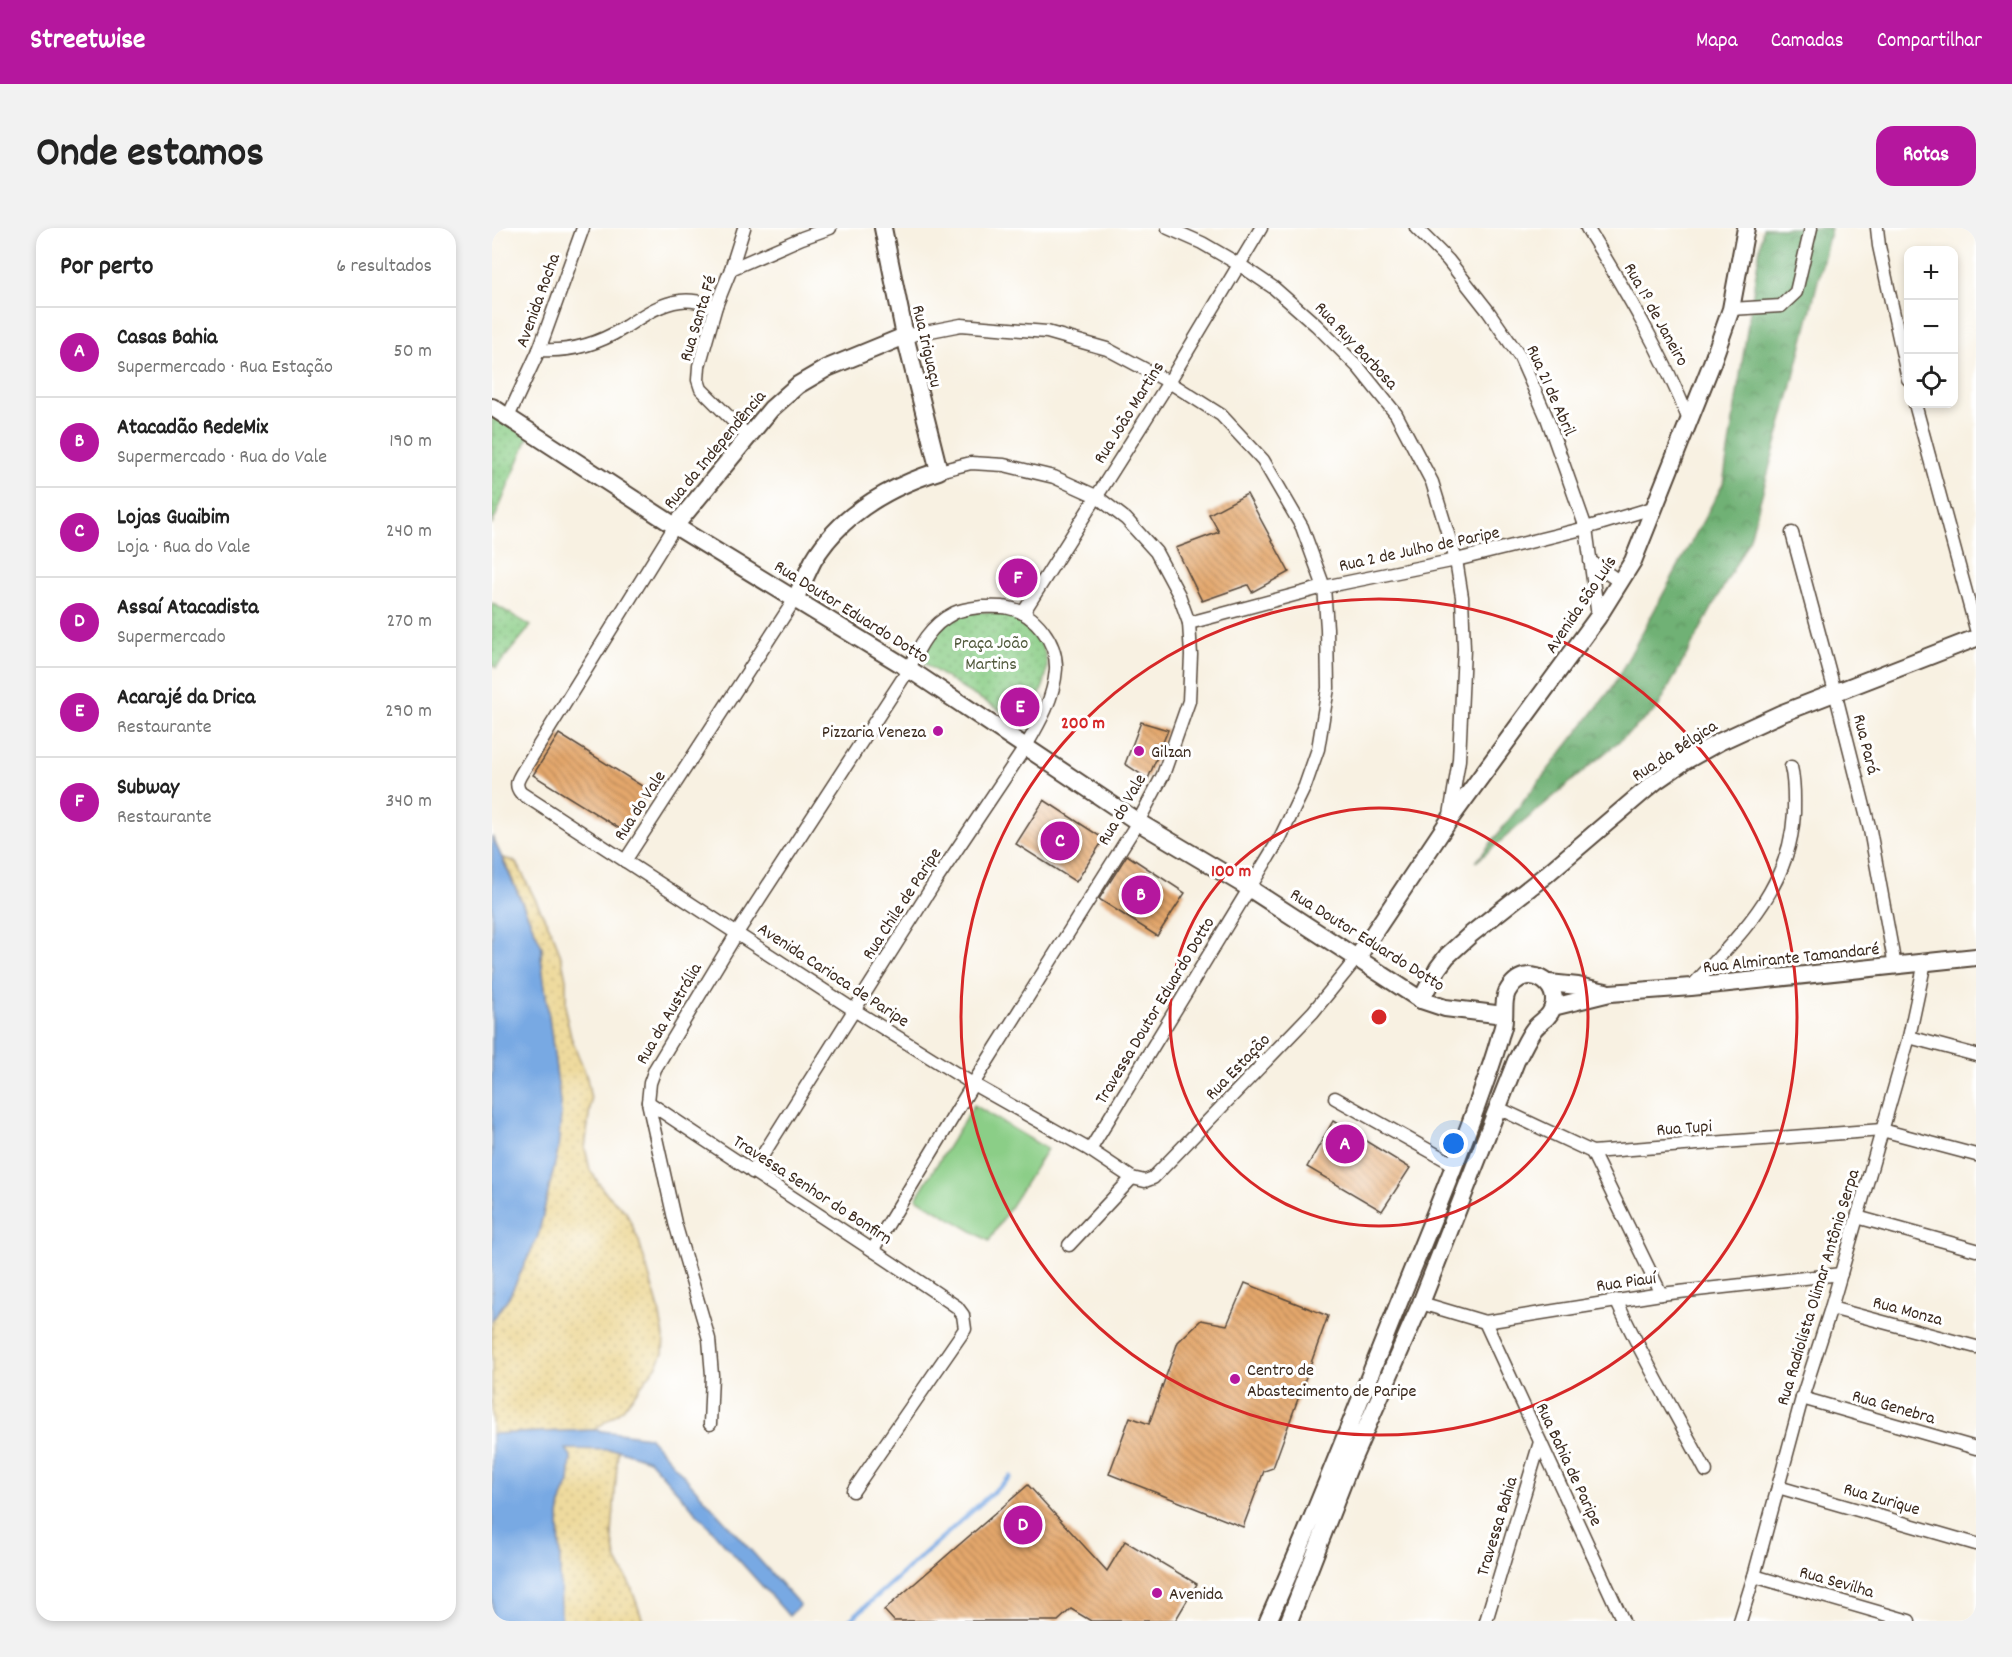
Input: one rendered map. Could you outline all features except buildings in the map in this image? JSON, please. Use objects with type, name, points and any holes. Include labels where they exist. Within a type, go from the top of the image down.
[{"type":"main road","name":"Rua Iriguaçu","points":[[883,228],[905,336],[939,471]]},
{"type":"main road","name":"Avenida São Luís","points":[[1357,958],[1478,779],[1598,617],[1633,561],[1712,363],[1731,309],[1746,228]]},
{"type":"main road","name":"Rua da Independência","points":[[675,526],[771,409],[798,385],[827,368],[905,336]]},
{"type":"main road","name":"Rua Doutor Eduardo Dotto","points":[[492,407],[675,526],[909,669],[1138,822],[1249,888],[1421,1000],[1445,1008],[1504,1015]]},
{"type":"main road","name":"Rua do Vale","points":[[795,599],[814,561],[829,539],[859,510],[897,487],[939,471]]},
{"type":"main road","name":"Rua da Bélgica","points":[[1421,1000],[1447,956],[1656,781],[1719,742],[1836,692],[1976,638]]},
{"type":"main road","name":"Rua Almirante Tamandaré","points":[[1552,1007],[1610,993],[1974,958]]},
{"type":"main road","name":"Rua Almirante Tamandaré","points":[[1268,1621],[1307,1534],[1335,1459],[1455,1165],[1498,1046],[1503,1029],[1506,994],[1517,980],[1525,976],[1542,978],[1549,983],[1610,993]]},
{"type":"main road","points":[[1289,1621],[1349,1467],[1421,1303],[1516,1061],[1533,1030],[1549,1014],[1552,1007],[1553,996],[1549,983]]},
{"type":"street","name":"Avenida Rocha","points":[[508,417],[539,350],[583,228]]},
{"type":"street","name":"Rua Santa Fé","points":[[744,228],[731,270],[716,306],[699,366],[698,380],[701,389],[748,436]]},
{"type":"street","points":[[731,270],[830,228]]},
{"type":"street","name":"Rua Ruy Barbosa","points":[[1168,228],[1202,243],[1240,265],[1274,288],[1316,325],[1359,368],[1396,414],[1432,482],[1456,560],[1462,597],[1464,649],[1459,760],[1450,819]]},
{"type":"street","name":"Rua João Martins","points":[[1023,613],[1169,382],[1261,228]]},
{"type":"street","name":"Rua 21 de Abril","points":[[1416,228],[1448,260],[1520,357],[1547,418],[1586,528],[1598,617]]},
{"type":"street","name":"Rua 1º de Janeiro","points":[[1587,228],[1640,316],[1676,386],[1689,420]]},
{"type":"street","points":[[1731,309],[1780,306],[1796,292],[1811,228]]},
{"type":"street","points":[[1877,228],[1904,361]]},
{"type":"street","points":[[539,350],[560,351],[586,346],[620,330],[650,310],[681,301],[691,300],[716,306]]},
{"type":"street","name":"Rua da Independência","points":[[905,336],[961,326],[1047,332],[1107,349],[1169,382],[1221,415],[1263,460],[1302,527],[1324,586],[1328,688],[1318,749],[1305,786],[1280,838],[1249,888]]},
{"type":"street","points":[[1916,408],[1976,630]]},
{"type":"street","name":"Rua do Vale","points":[[873,1249],[973,1084],[1138,822],[1163,775],[1189,701],[1191,655],[1189,623],[1179,595],[1156,552],[1126,519],[1096,496],[1054,477],[1004,465],[971,463],[939,471]]},
{"type":"street","name":"Rua 2 de Julho de Paripe","points":[[1189,623],[1324,586],[1456,560],[1586,528],[1656,507]]},
{"type":"street","name":"Rua da Independência","points":[[521,793],[517,786],[518,780],[675,526]]},
{"type":"street","name":"Rua Pará","points":[[1792,533],[1836,692],[1870,830],[1895,966]]},
{"type":"street","points":[[1590,561],[1620,582]]},
{"type":"street","name":"Rua do Vale","points":[[625,861],[795,599]]},
{"type":"street","points":[[909,669],[925,637],[937,624],[955,612],[998,606],[1023,613],[1034,621],[1045,634],[1052,647],[1056,667],[1053,692],[1026,746]]},
{"type":"street","name":"Rua da Austrália","points":[[710,1424],[712,1375],[709,1339],[675,1224],[648,1102],[650,1083],[655,1069],[737,933],[909,669]]},
{"type":"street","name":"Rua Chile de Paripe","points":[[752,1172],[937,879],[1026,746]]},
{"type":"street","points":[[1459,760],[1462,767],[1478,779]]},
{"type":"street","points":[[1691,987],[1746,927],[1764,903],[1782,871],[1793,831],[1795,789],[1791,767]]},
{"type":"street","name":"Avenida Carioca de Paripe","points":[[521,793],[854,1011],[973,1084],[1090,1150],[1132,1178]]},
{"type":"street","name":"Travessa Doutor Eduardo Dotto","points":[[1090,1150],[1249,888]]},
{"type":"street","name":"Rua Estação","points":[[1132,1178],[1145,1181],[1153,1178],[1313,1012],[1357,958]]},
{"type":"street","name":"Rua Radiolista Olimar Antônio Serpa","points":[[1740,1621],[1802,1398],[1831,1308],[1909,1037],[1925,962]]},
{"type":"street","points":[[1909,1037],[1976,1055]]},
{"type":"street","points":[[1335,1098],[1455,1165]]},
{"type":"street","name":"Travessa Senhor do Bonfirn","points":[[648,1102],[873,1249],[957,1307],[963,1315],[964,1329],[853,1491]]},
{"type":"street","name":"Rua Tupi","points":[[1498,1108],[1592,1152],[1882,1130],[1976,1155]]},
{"type":"street","points":[[1592,1152],[1661,1294]]},
{"type":"street","points":[[1069,1245],[1132,1178]]},
{"type":"street","points":[[1857,1217],[1976,1250]]},
{"type":"street","name":"Rua Piauí","points":[[1421,1303],[1485,1322],[1661,1294],[1841,1274]]},
{"type":"street","points":[[1617,1300],[1641,1353],[1706,1471]]},
{"type":"street","name":"Rua Monza","points":[[1831,1308],[1976,1347]]},
{"type":"street","name":"Rua Bahia de Paripe","points":[[1485,1322],[1623,1621]]},
{"type":"street","name":"Rua Genebra","points":[[1802,1398],[1976,1448]]},
{"type":"street","name":"Travessa Bahia","points":[[1486,1621],[1540,1442]]},
{"type":"street","name":"Rua Zurique","points":[[1778,1487],[1976,1544]]},
{"type":"street","name":"Rua Sevilha","points":[[1754,1576],[1909,1621]]},
{"type":"green space","points":[[1763,228],[1831,228],[1791,389],[1750,538],[1657,709],[1476,862],[1612,688],[1723,484]]},
{"type":"green space","points":[[492,407],[530,433],[492,525]]},
{"type":"green space","points":[[492,603],[531,626],[496,668],[492,664]]},
{"type":"green space","name":"Praça João Martins","points":[[953,611],[1018,613],[1034,631],[1043,649],[1047,667],[1037,700],[1026,713],[1012,717],[963,689],[921,661],[928,635]]},
{"type":"green space","points":[[974,1105],[1047,1149],[989,1241],[916,1198]]},
{"type":"sand","points":[[503,858],[514,861],[519,867],[555,939],[566,979],[566,1015],[571,1037],[587,1078],[591,1100],[585,1148],[590,1170],[604,1191],[626,1212],[639,1241],[658,1306],[664,1336],[663,1353],[657,1365],[623,1409],[594,1430],[492,1434],[492,1321],[510,1295],[538,1236],[558,1150],[559,1092],[541,958],[542,947]]},
{"type":"sand","points":[[565,1449],[618,1450],[612,1535],[616,1558],[631,1587],[643,1621],[561,1621],[559,1516],[562,1498],[569,1482],[571,1456]]},
{"type":"water","points":[[492,836],[542,947],[541,958],[561,1115],[558,1150],[538,1236],[510,1295],[492,1321]]},
{"type":"water","points":[[594,1430],[649,1437],[800,1605],[789,1616],[649,1460],[618,1450],[566,1449],[571,1456],[569,1482],[562,1498],[559,1516],[561,1621],[492,1621],[492,1434]]},
{"type":"waterway","points":[[849,1621],[1010,1477]]},
{"type":"place","name":"Subway","points":[[1018,578]]},
{"type":"place","name":"Acarajé da Drica","points":[[1020,707]]},
{"type":"place","name":"Pizzaria Veneza","points":[[938,731]]},
{"type":"place","name":"Gilzan","points":[[1139,751]]},
{"type":"place","name":"Lojas Guaibim","points":[[1060,841]]},
{"type":"place","name":"Atacadão RedeMix","points":[[1141,895]]},
{"type":"place","name":"Casas Bahia","points":[[1345,1144]]},
{"type":"place","name":"Centro de Abastecimento de Paripe","points":[[1235,1379]]},
{"type":"place","name":"Assaí Atacadista","points":[[1023,1525]]},
{"type":"place","name":"Avenida","points":[[1157,1593]]}]
